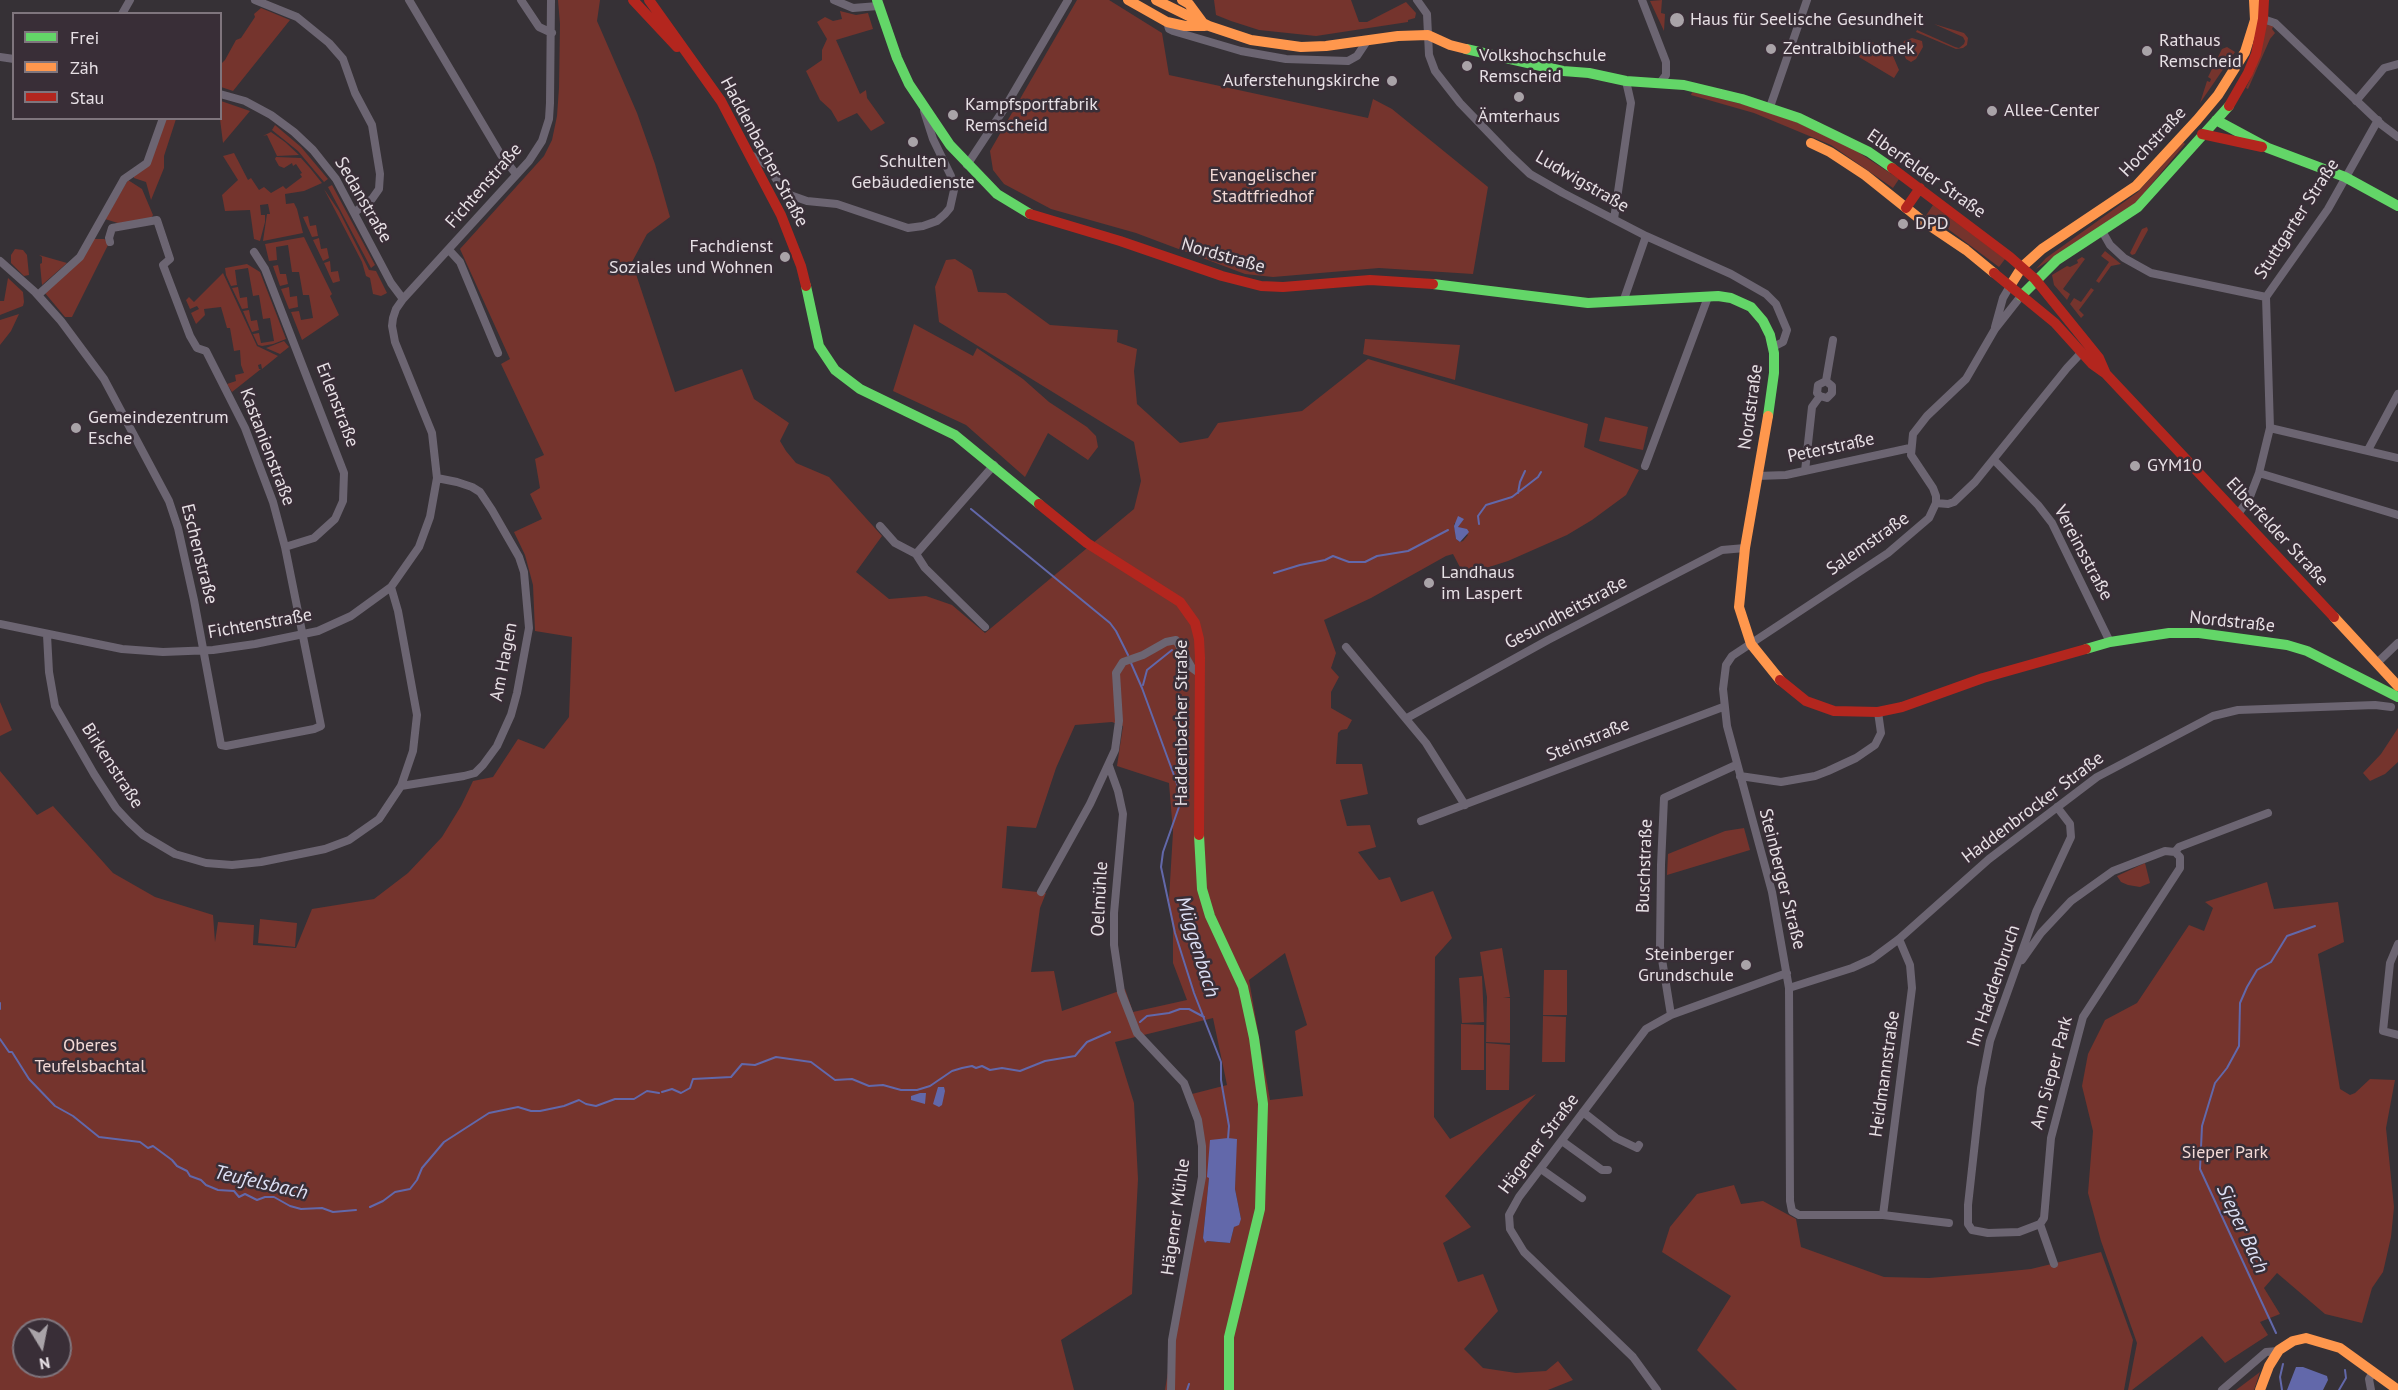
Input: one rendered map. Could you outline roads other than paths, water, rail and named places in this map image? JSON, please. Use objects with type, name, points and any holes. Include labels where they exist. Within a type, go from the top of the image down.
[{"type":"main road","name":"Haddenbacher Straße","points":[[633,0],[678,48],[687,53]]},
{"type":"main road","name":"Haddenbacher Straße","points":[[650,0],[721,101],[782,215],[805,281],[816,337],[829,364],[850,383],[955,435],[1087,543],[1182,603],[1198,630],[1198,847],[1202,889],[1212,922],[1243,987],[1256,1049],[1263,1104],[1260,1209],[1229,1337],[1227,1358],[1229,1390]]},
{"type":"main road","points":[[1128,0],[1167,22],[1185,26],[1206,25]]},
{"type":"main road","points":[[1156,0],[1206,25],[1251,40],[1301,47],[1343,45],[1407,35],[1428,35]]},
{"type":"main road","points":[[1182,0],[1189,4],[1206,25]]},
{"type":"main road","name":"Hochstraße","points":[[2022,267],[2042,249],[2136,186],[2197,120],[2218,95],[2245,52],[2255,20],[2254,0]]},
{"type":"main road","name":"Hochstraße","points":[[2020,296],[2035,279],[2066,253],[2145,201],[2151,190],[2230,105],[2248,73],[2258,46],[2264,0]]},
{"type":"main road","name":"Nordstraße","points":[[878,3],[902,69],[939,130],[967,165],[1012,204],[1042,219],[1120,241],[1246,283],[1283,287],[1370,280],[1405,281],[1588,303],[1708,297],[1731,298],[1751,307],[1763,321],[1773,347],[1775,362],[1772,394],[1745,548],[1740,607],[1751,644],[1777,677],[1797,696],[1806,701],[1834,711],[1878,712],[1983,678],[2110,642],[2169,633],[2199,633],[2287,645],[2326,659],[2398,697]]},
{"type":"main road","name":"Elberfelder Straße","points":[[1428,35],[1450,45],[1556,69],[1626,81],[1684,86],[1770,108],[1847,140],[1869,152],[1920,188],[2022,267],[2035,279],[2099,358],[2106,374]]},
{"type":"main road","points":[[2268,148],[2202,134],[2197,120],[2216,120],[2268,148],[2345,177],[2398,206]]},
{"type":"main road","name":"Elberfelder Straße","points":[[1811,143],[1850,165],[1965,250],[2055,323],[2092,364],[2106,374],[2398,686]]},
{"type":"main road","points":[[1906,208],[1920,188]]},
{"type":"main road","points":[[2010,286],[2022,267]]},
{"type":"main road","points":[[2260,1390],[2269,1366],[2278,1351],[2293,1341],[2314,1338],[2340,1348],[2398,1390]]},
{"type":"street","points":[[255,0],[297,17],[329,43],[343,58],[355,93],[372,125],[380,174],[379,189],[372,199],[355,212]]},
{"type":"street","points":[[409,0],[501,155],[516,174]]},
{"type":"street","points":[[521,0],[539,27],[552,33]]},
{"type":"street","name":"Fichtenstraße","points":[[0,624],[122,649],[163,652],[204,651],[234,648],[318,631],[351,616],[391,587],[419,547],[430,517],[437,478],[432,433],[393,335],[393,318],[403,299],[537,151],[549,119],[551,0]]},
{"type":"street","points":[[834,0],[853,8],[878,3]]},
{"type":"street","points":[[967,165],[1004,109],[1068,0]]},
{"type":"street","points":[[1417,0],[1427,14],[1428,35]]},
{"type":"street","points":[[1642,0],[1666,62],[1666,75],[1660,84]]},
{"type":"street","points":[[1770,108],[1807,0]]},
{"type":"street","points":[[2263,19],[2275,23],[2356,101],[2398,137]]},
{"type":"street","points":[[1167,22],[1169,29],[1183,34],[1241,51],[1286,59],[1348,61],[1357,56],[1367,41]]},
{"type":"street","name":"Ludwigstraße","points":[[1428,35],[1429,55],[1440,78],[1460,103],[1530,174],[1646,236],[1731,274],[1766,294],[1776,304],[1787,330],[1783,342],[1773,347]]},
{"type":"street","points":[[2356,101],[2384,68],[2398,64]]},
{"type":"street","points":[[1614,219],[1631,103],[1626,81]]},
{"type":"street","name":"Sedanstraße","points":[[222,95],[261,109],[294,132],[328,168],[355,212],[391,283],[403,299]]},
{"type":"street","points":[[750,155],[768,166],[782,189],[789,195],[807,201],[837,204],[908,228],[930,224],[945,214],[953,198],[953,181],[933,139],[923,106]]},
{"type":"street","points":[[38,295],[80,257],[127,176],[147,163],[162,120]]},
{"type":"street","name":"Stuttgarter Straße","points":[[2238,514],[2249,499],[2259,472],[2270,428],[2266,297],[2328,209],[2378,120]]},
{"type":"street","name":"Kastanienstraße","points":[[110,242],[112,228],[157,220],[170,259],[163,265],[190,336],[197,348],[206,351],[245,428],[273,502],[285,547],[321,726],[226,746],[221,745]]},
{"type":"street","points":[[2102,231],[2110,245],[2126,260],[2151,273],[2266,297]]},
{"type":"street","points":[[1623,302],[1646,236]]},
{"type":"street","name":"Fichtenstraße","points":[[449,250],[460,262],[498,353]]},
{"type":"street","name":"Erlenstraße","points":[[254,252],[265,268],[344,473],[343,501],[335,519],[314,538],[285,547]]},
{"type":"street","name":"Eschenstraße","points":[[0,261],[38,295],[104,379],[169,501],[178,528],[221,745]]},
{"type":"street","points":[[1995,329],[2003,298],[2010,286]]},
{"type":"street","points":[[2020,296],[1995,329],[1966,379],[1917,427],[1910,448],[1914,463],[1933,488],[1936,503],[1954,502],[1994,460],[2082,352]]},
{"type":"street","points":[[1645,466],[1708,297]]},
{"type":"street","points":[[1826,381],[1833,340]]},
{"type":"street","points":[[1820,396],[1817,388],[1820,383],[1826,381]]},
{"type":"street","points":[[1820,396],[1827,398],[1832,393],[1832,386],[1826,381]]},
{"type":"street","points":[[2368,450],[2398,394]]},
{"type":"street","points":[[1805,471],[1812,407],[1820,396]]},
{"type":"street","points":[[2270,428],[2398,458]]},
{"type":"street","name":"Peterstraße","points":[[1757,476],[1773,477],[1910,448]]},
{"type":"street","name":"Vereinsstraße","points":[[1994,460],[2038,505],[2052,523],[2110,642]]},
{"type":"street","points":[[916,554],[994,465]]},
{"type":"street","points":[[2259,472],[2398,515]]},
{"type":"street","name":"Am Hagen","points":[[401,786],[435,782],[471,774],[483,765],[497,746],[514,704],[529,628],[527,585],[519,557],[487,501],[472,487],[437,478]]},
{"type":"street","name":"Salemstraße","points":[[1751,644],[1897,546],[1929,518],[1936,503]]},
{"type":"street","points":[[880,526],[895,543],[916,554],[925,568],[985,627]]},
{"type":"street","name":"Gesundheitstraße","points":[[1407,718],[1548,640],[1713,554],[1730,548],[1745,548]]},
{"type":"street","name":"Birkenstraße","points":[[47,635],[49,672],[55,706],[91,769],[116,808],[129,822],[143,835],[175,854],[206,863],[232,865],[261,862],[325,849],[349,840],[371,826],[387,810],[401,786],[413,751],[417,715],[398,611],[391,587]]},
{"type":"street","points":[[1041,892],[1115,750],[1119,721],[1116,673],[1123,662],[1143,655],[1166,642],[1176,640],[1192,668],[1199,673]]},
{"type":"street","points":[[2377,663],[2398,643]]},
{"type":"street","name":"Steinberger Straße","points":[[1751,644],[1732,656],[1726,665],[1723,678],[1723,707],[1736,765],[1772,892],[1787,973],[1791,1209],[1799,1215],[1866,1213],[1883,1215]]},
{"type":"street","points":[[1346,647],[1426,743],[1465,805]]},
{"type":"street","name":"Haddenbrocker Straße","points":[[1789,988],[1858,966],[1872,959],[1899,939],[1989,859],[2110,769],[2223,713],[2238,710],[2363,705],[2391,707]]},
{"type":"street","name":"Steinstraße","points":[[1421,821],[1723,707]]},
{"type":"street","points":[[1740,776],[1781,782],[1815,776],[1828,771],[1856,758],[1875,745],[1881,733],[1878,712]]},
{"type":"street","name":"Buschstraße","points":[[1671,1015],[1660,947],[1660,865],[1664,798],[1736,765]]},
{"type":"street","name":"Oelmühle","points":[[1108,766],[1118,791],[1123,814],[1114,913],[1118,978],[1126,1007],[1137,1033]]},
{"type":"street","name":"Im Haddenbruch","points":[[2040,1224],[2028,1230],[2009,1233],[1976,1231],[1968,1224],[1986,1062],[1994,1025],[2036,912],[2071,837],[2070,824],[2057,807]]},
{"type":"street","points":[[2014,970],[2054,918],[2092,885],[2114,871],[2165,851],[2175,852],[2179,847],[2268,813]]},
{"type":"street","name":"Am Sieper Park","points":[[2040,1224],[2046,1212],[2048,1160],[2053,1127],[2083,1017],[2180,868],[2180,856],[2175,852]]},
{"type":"street","name":"Heidmannstraße","points":[[1883,1215],[1912,988],[1910,965],[1899,939]]},
{"type":"street","points":[[2398,944],[2390,963],[2382,1031],[2398,1035]]},
{"type":"street","name":"Hägener Straße","points":[[1657,1390],[1634,1357],[1532,1260],[1512,1234],[1509,1223],[1511,1210],[1646,1029],[1671,1015],[1787,973]]},
{"type":"street","name":"Hägener Mühle","points":[[1137,1033],[1184,1083],[1198,1120],[1202,1146],[1202,1177],[1172,1340],[1171,1390]]},
{"type":"street","points":[[1583,1112],[1622,1141],[1637,1148],[1639,1145]]},
{"type":"street","points":[[1562,1141],[1602,1170],[1608,1170]]},
{"type":"street","points":[[1541,1169],[1582,1198]]},
{"type":"street","points":[[1883,1215],[1948,1223]]},
{"type":"street","points":[[2040,1224],[2054,1264]]},
{"type":"street","points":[[2222,1390],[2266,1352],[2278,1351]]},
{"type":"street","points":[[2371,1390],[2369,1379],[2373,1372]]},
{"type":"water","points":[[1458,516],[1464,519],[1458,527],[1467,529],[1469,532],[1460,542],[1456,539],[1454,526]]},
{"type":"water","points":[[938,1087],[944,1087],[945,1091],[942,1105],[939,1107],[933,1104]]},
{"type":"water","points":[[926,1093],[925,1104],[911,1100],[911,1096]]},
{"type":"water","points":[[1237,1139],[1235,1189],[1241,1219],[1239,1225],[1234,1227],[1230,1243],[1207,1241],[1205,1243],[1203,1238],[1210,1140]]},
{"type":"water","points":[[2296,1367],[2303,1367],[2327,1376],[2328,1380],[2323,1390],[2287,1390]]},
{"type":"waterway","points":[[1518,493],[1525,471]]},
{"type":"waterway","points":[[1479,524],[1478,516],[1486,505],[1512,497],[1538,477],[1541,472]]},
{"type":"waterway","name":"Müggenbach","points":[[971,509],[1110,623],[1128,655]]},
{"type":"waterway","points":[[1274,573],[1333,556],[1349,562],[1365,562],[1377,556],[1408,551],[1448,530]]},
{"type":"waterway","points":[[1143,685],[1147,670],[1172,650]]},
{"type":"waterway","name":"Müggenbach","points":[[1131,663],[1179,789],[1180,804],[1163,852],[1161,867],[1175,933],[1194,993],[1221,1062],[1221,1080],[1229,1126],[1228,1139]]},
{"type":"waterway","name":"Sieper Bach","points":[[2276,1333],[2200,1169],[2202,1126],[2215,1083],[2227,1068],[2239,1046],[2240,1003],[2247,987],[2257,970],[2271,962],[2287,936],[2315,926]]},
{"type":"waterway","name":"Teufelsbach","points":[[0,1003],[0,1009]]},
{"type":"waterway","points":[[1140,1022],[1147,1016],[1180,1009],[1189,1009],[1204,1017]]},
{"type":"waterway","points":[[662,1092],[672,1089],[681,1093],[690,1088],[693,1079],[731,1077],[742,1064],[755,1065],[776,1057],[811,1062],[835,1080],[852,1079],[869,1086],[883,1085],[901,1090],[917,1090],[930,1086],[952,1071],[962,1068],[982,1066],[990,1070],[1002,1068],[1020,1071],[1045,1061],[1075,1056],[1087,1042],[1110,1032]]},
{"type":"waterway","name":"Teufelsbach","points":[[0,1039],[9,1052],[12,1052],[29,1079],[55,1106],[73,1116],[99,1137],[140,1142],[148,1148],[153,1146],[177,1166],[187,1171],[190,1176],[218,1190],[234,1191],[239,1197],[245,1194],[257,1200],[274,1197],[301,1209],[322,1208],[333,1212],[356,1210]]},
{"type":"waterway","points":[[370,1207],[395,1192],[410,1189],[422,1168],[444,1142],[489,1113],[518,1107],[540,1111],[579,1100],[596,1106],[615,1099],[634,1099],[647,1091],[659,1093]]},
{"type":"waterway","name":"Sieper Bach","points":[[2282,1390],[2280,1377],[2283,1364]]},
{"type":"waterway","name":"Sieper Bach","points":[[2339,1390],[2346,1378],[2345,1370]]},
{"type":"waterway","name":"Müggenbach","points":[[1187,1390],[1189,1384]]},
{"type":"place","name":"Haus für Seelische Gesundheit","points":[[1677,20]]},
{"type":"place","name":"Zentralbibliothek","points":[[1771,49]]},
{"type":"place","name":"Rathaus Remscheid","points":[[2147,51]]},
{"type":"place","name":"Volkshochschule Remscheid","points":[[1467,66]]},
{"type":"place","name":"Auferstehungskirche","points":[[1392,81]]},
{"type":"place","name":"Ämterhaus","points":[[1519,97]]},
{"type":"place","name":"Allee-Center","points":[[1992,111]]},
{"type":"place","name":"Kampfsportfabrik Remscheid","points":[[953,115]]},
{"type":"place","name":"Schulten Gebäudedienste","points":[[913,142]]},
{"type":"place","name":"DPD","points":[[1903,224]]},
{"type":"place","name":"Fachdienst Soziales und Wohnen","points":[[785,257]]},
{"type":"place","name":"Gemeindezentrum Esche","points":[[76,428]]},
{"type":"place","name":"GYM10","points":[[2135,466]]},
{"type":"place","name":"Landhaus im Laspert","points":[[1429,583]]},
{"type":"place","name":"Steinberger Grundschule","points":[[1746,965]]},
{"type":"park label","name":"Evangelischer Stadtfriedhof","points":[[1263,186]]},
{"type":"park label","name":"Oberes Teufelsbachtal","points":[[90,1056]]},
{"type":"park label","name":"Sieper Park","points":[[2225,1153]]}]
